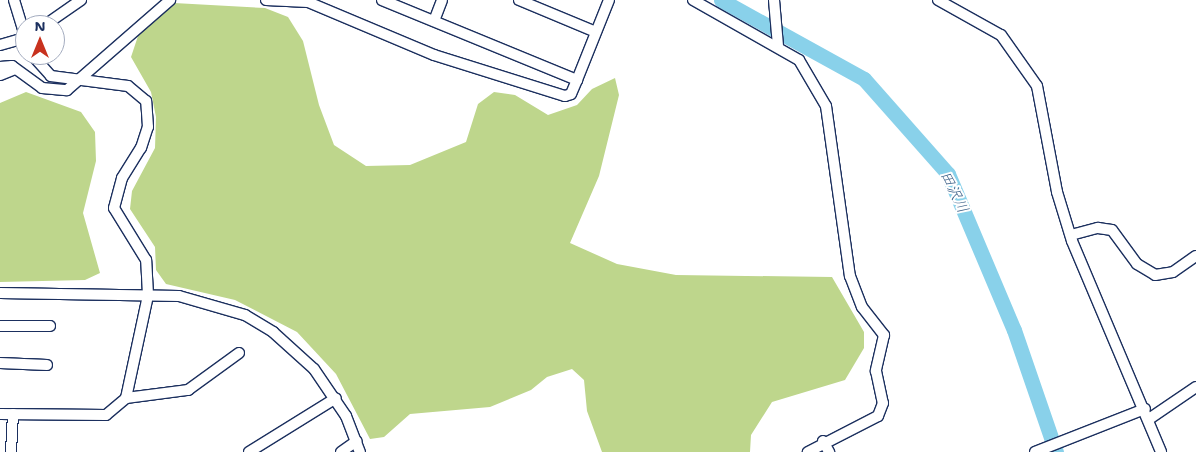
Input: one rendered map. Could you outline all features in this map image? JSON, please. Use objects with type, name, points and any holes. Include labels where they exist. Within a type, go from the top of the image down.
[{"type":"street","points":[[14,0],[19,15]]},
{"type":"street","points":[[59,15],[81,0]]},
{"type":"street","points":[[0,67],[15,69],[54,91],[66,90],[170,0]]},
{"type":"street","points":[[266,0],[308,2],[434,55],[565,96],[571,94],[609,0]]},
{"type":"street","points":[[382,0],[577,80]]},
{"type":"street","points":[[434,21],[442,0]]},
{"type":"street","points":[[518,0],[596,32]]},
{"type":"street","points":[[693,0],[778,42],[799,60],[826,106],[850,276],[859,300],[884,335],[876,371],[883,403],[878,416],[823,441],[808,452]]},
{"type":"street","points":[[774,0],[778,23],[778,42]]},
{"type":"street","points":[[938,0],[1001,35],[1037,86],[1057,192],[1070,235],[1147,414],[1161,452]]},
{"type":"street","points":[[0,45],[15,40]]},
{"type":"street","points":[[40,65],[47,74],[77,82],[128,86],[146,102],[148,127],[141,148],[122,178],[114,208],[146,260],[148,294],[126,398]]},
{"type":"street","points":[[0,76],[15,69]]},
{"type":"street","points":[[1070,235],[1098,228],[1112,230],[1137,264],[1155,275],[1174,272],[1196,256]]},
{"type":"street","points":[[0,293],[148,294],[214,303],[261,324],[304,359],[336,398],[357,441],[360,452]]},
{"type":"street","points":[[0,326],[50,326]]},
{"type":"street","points":[[0,414],[106,415],[126,398],[188,390],[239,353]]},
{"type":"street","points":[[0,363],[46,365]]},
{"type":"street","points":[[1040,451],[1147,414],[1196,387]]},
{"type":"street","points":[[249,452],[336,398]]},
{"type":"street","points":[[11,452],[13,414]]},
{"type":"street","points":[[340,452],[357,441]]},
{"type":"street","points":[[823,441],[829,452]]},
{"type":"green space","points":[[174,3],[265,8],[288,17],[303,41],[319,105],[334,145],[366,166],[410,165],[466,142],[478,104],[494,92],[515,95],[548,115],[577,105],[592,89],[615,78],[619,95],[599,176],[570,243],[617,264],[676,275],[832,277],[864,332],[864,348],[845,380],[772,402],[751,435],[750,452],[602,452],[587,411],[584,380],[572,369],[547,377],[531,390],[490,407],[410,414],[384,437],[370,439],[336,374],[297,332],[235,300],[166,284],[156,270],[155,247],[130,209],[132,191],[155,148],[156,117],[151,92],[131,57],[139,33]]},
{"type":"green space","points":[[26,92],[81,112],[95,132],[96,161],[83,213],[100,273],[85,280],[0,282],[0,103]]},
{"type":"waterway","name":"田沢川","points":[[721,0],[864,79],[948,174],[1014,330],[1056,452]]}]
